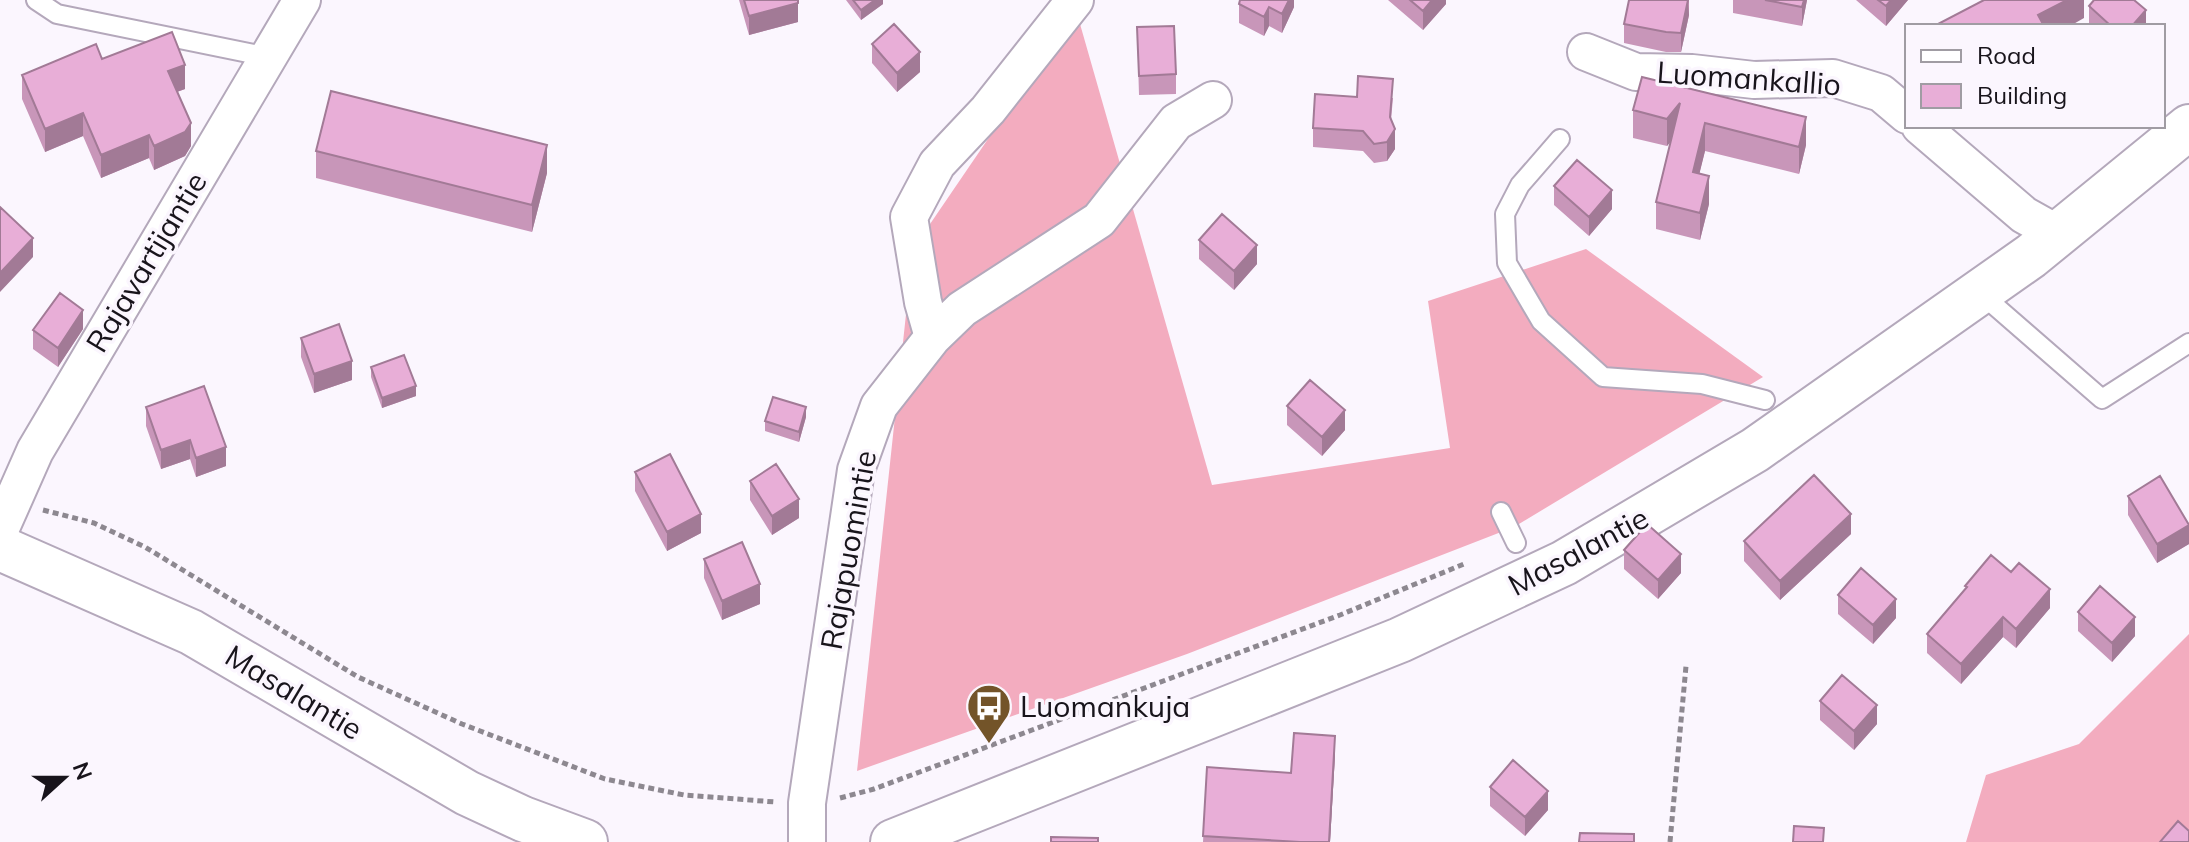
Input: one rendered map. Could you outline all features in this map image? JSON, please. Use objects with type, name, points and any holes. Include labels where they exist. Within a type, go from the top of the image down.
[{"type":"street","name":"Rajavartijantie","points":[[6,516],[43,438],[302,0]]},
{"type":"street","points":[[933,337],[923,302],[909,217],[937,164],[988,110],[1075,0]]},
{"type":"street","name":"Luomankallio","points":[[1586,52],[1636,72],[1692,73],[1754,80],[1833,78],[1881,93],[1905,113]]},
{"type":"street","name":"Rajapuomintie","points":[[807,842],[807,803],[856,470],[879,406],[933,337],[962,309],[1099,220],[1176,122],[1213,100]]},
{"type":"street","name":"Masalantie","points":[[893,842],[1400,640],[1564,563],[1755,450],[2058,234],[2189,127]]},
{"type":"street","points":[[1922,128],[2024,215],[2058,234]]},
{"type":"street","name":"Masalantie","points":[[0,548],[191,632],[467,793],[523,819],[585,842]]},
{"type":"lane","points":[[36,0],[57,14],[268,57]]},
{"type":"lane","points":[[1560,139],[1520,185],[1505,214],[1507,263],[1541,321],[1603,377],[1702,384],[1765,400]]},
{"type":"lane","points":[[1979,292],[2102,399],[2189,343]]},
{"type":"lane","points":[[1501,512],[1516,543]]},
{"type":"path","points":[[6,516],[94,523],[145,547],[358,677],[462,724],[605,779],[684,795],[819,804],[874,789],[1340,615],[1516,543]]},
{"type":"path","points":[[1670,842],[1686,666]]},
{"type":"shaded area","points":[[1076,10],[1212,485],[1450,448],[1428,301],[1586,249],[1763,377],[1514,527],[1187,654],[857,771],[913,249]]},
{"type":"shaded area","points":[[2189,634],[2189,842],[1966,842],[1986,775],[2079,744]]},
{"type":"building","points":[[744,0],[798,0],[798,3],[749,16]]},
{"type":"building","points":[[853,0],[875,0],[861,10]]},
{"type":"building","points":[[1240,0],[1289,0],[1282,14],[1269,7],[1264,17],[1239,4]]},
{"type":"building","points":[[1410,0],[1432,0],[1423,11]]},
{"type":"building","points":[[1629,0],[1688,0],[1681,33],[1624,24]]},
{"type":"building","points":[[1765,0],[1804,0],[1802,7]]},
{"type":"building","points":[[1984,0],[2067,0],[2038,15],[2043,24],[1938,24]]},
{"type":"building","points":[[2094,0],[2134,0],[2146,10],[2134,24],[2109,24],[2089,6]]},
{"type":"building","points":[[894,24],[920,52],[897,73],[872,44]]},
{"type":"building","points":[[1174,26],[1176,74],[1139,76],[1137,27]]},
{"type":"building","points":[[172,32],[185,65],[168,71],[191,123],[185,132],[154,146],[149,135],[101,155],[83,113],[45,129],[22,75],[96,44],[102,59]]},
{"type":"building","points":[[1358,76],[1393,79],[1390,117],[1395,129],[1387,142],[1374,144],[1363,131],[1313,128],[1315,94],[1357,97]]},
{"type":"building","points":[[1642,77],[1806,117],[1799,147],[1705,123],[1693,172],[1709,176],[1700,213],[1656,202],[1680,103],[1667,119],[1633,110]]},
{"type":"building","points":[[331,91],[547,145],[532,205],[316,151]]},
{"type":"building","points":[[1577,160],[1612,190],[1589,217],[1554,186]]},
{"type":"building","points":[[0,207],[33,238],[0,273]]},
{"type":"building","points":[[1222,214],[1257,245],[1234,271],[1199,240]]},
{"type":"building","points":[[60,293],[83,310],[58,348],[33,330]]},
{"type":"building","points":[[339,324],[352,361],[314,374],[301,338]]},
{"type":"building","points":[[404,355],[416,386],[382,398],[371,367]]},
{"type":"building","points":[[1310,380],[1345,410],[1322,437],[1287,406]]},
{"type":"building","points":[[204,386],[226,447],[196,458],[190,440],[161,450],[146,407]]},
{"type":"building","points":[[773,397],[806,407],[799,432],[765,421]]},
{"type":"building","points":[[670,454],[701,514],[667,532],[635,472]]},
{"type":"building","points":[[776,464],[799,499],[772,516],[750,481]]},
{"type":"building","points":[[1814,475],[1851,514],[1780,581],[1744,541]]},
{"type":"building","points":[[2160,476],[2189,525],[2157,544],[2128,496]]},
{"type":"building","points":[[1647,524],[1681,554],[1658,580],[1624,550]]},
{"type":"building","points":[[742,542],[760,584],[722,601],[704,559]]},
{"type":"building","points":[[1991,555],[2011,572],[2019,563],[2050,589],[2016,629],[2003,617],[1961,664],[1927,634]]},
{"type":"building","points":[[1861,568],[1896,599],[1873,625],[1838,595]]},
{"type":"building","points":[[2100,586],[2135,617],[2112,643],[2078,612]]},
{"type":"building","points":[[1842,675],[1877,705],[1854,731],[1820,701]]},
{"type":"building","points":[[1294,733],[1335,736],[1329,842],[1203,836],[1207,767],[1291,773]]},
{"type":"building","points":[[1513,760],[1548,791],[1525,817],[1490,787]]},
{"type":"building","points":[[2178,821],[2189,831],[2189,842],[2160,842]]},
{"type":"building","points":[[1794,826],[1824,828],[1823,842],[1793,842]]},
{"type":"building","points":[[1580,833],[1634,834],[1634,842],[1579,842]]},
{"type":"building","points":[[1051,837],[1098,838],[1098,842],[1051,842]]},
{"type":"place","name":"Luomankuja","points":[[989,745]]}]
